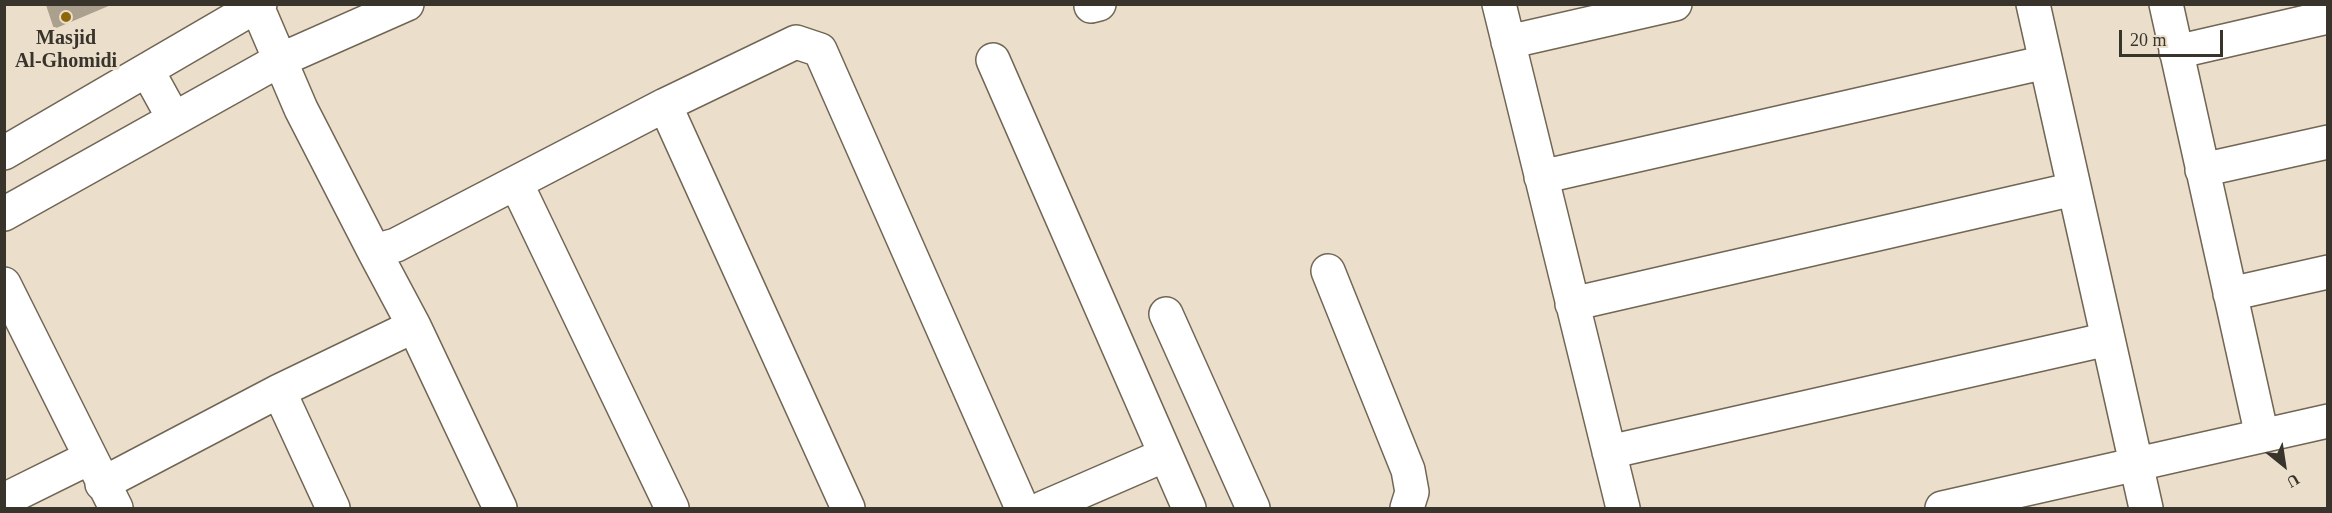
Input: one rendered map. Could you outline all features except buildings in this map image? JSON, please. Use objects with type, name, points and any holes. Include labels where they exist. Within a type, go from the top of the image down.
[{"type":"street","points":[[4,214],[278,61],[407,4]]},
{"type":"street","points":[[1499,4],[1623,508]]},
{"type":"street","points":[[1508,42],[1675,4]]},
{"type":"street","points":[[2033,4],[2146,508]]},
{"type":"street","points":[[2166,4],[2262,436]]},
{"type":"street","points":[[4,153],[257,5],[278,61],[414,326],[500,508]]},
{"type":"street","points":[[2176,52],[2328,18]]},
{"type":"street","points":[[374,251],[396,246],[665,105],[796,42],[820,50],[1022,508]]},
{"type":"street","points":[[993,60],[1189,508]]},
{"type":"street","points":[[1541,177],[2046,62]]},
{"type":"street","points":[[147,70],[174,119]]},
{"type":"street","points":[[665,105],[848,508]]},
{"type":"street","points":[[2202,170],[2328,142]]},
{"type":"street","points":[[516,183],[672,508]]},
{"type":"street","points":[[1572,303],[2074,189]]},
{"type":"street","points":[[1328,271],[1408,470],[1412,492],[1407,508]]},
{"type":"street","points":[[2230,294],[2328,272]]},
{"type":"street","points":[[4,284],[102,483]]},
{"type":"street","points":[[1166,314],[1253,508]]},
{"type":"street","points":[[4,500],[102,483],[414,326]]},
{"type":"street","points":[[1609,452],[2108,339]]},
{"type":"street","points":[[279,392],[333,508]]},
{"type":"street","points":[[1942,508],[2328,421]]},
{"type":"street","points":[[1043,508],[1165,455]]},
{"type":"place","name":"Masjid Al-Ghomidi","points":[[66,17]]}]
